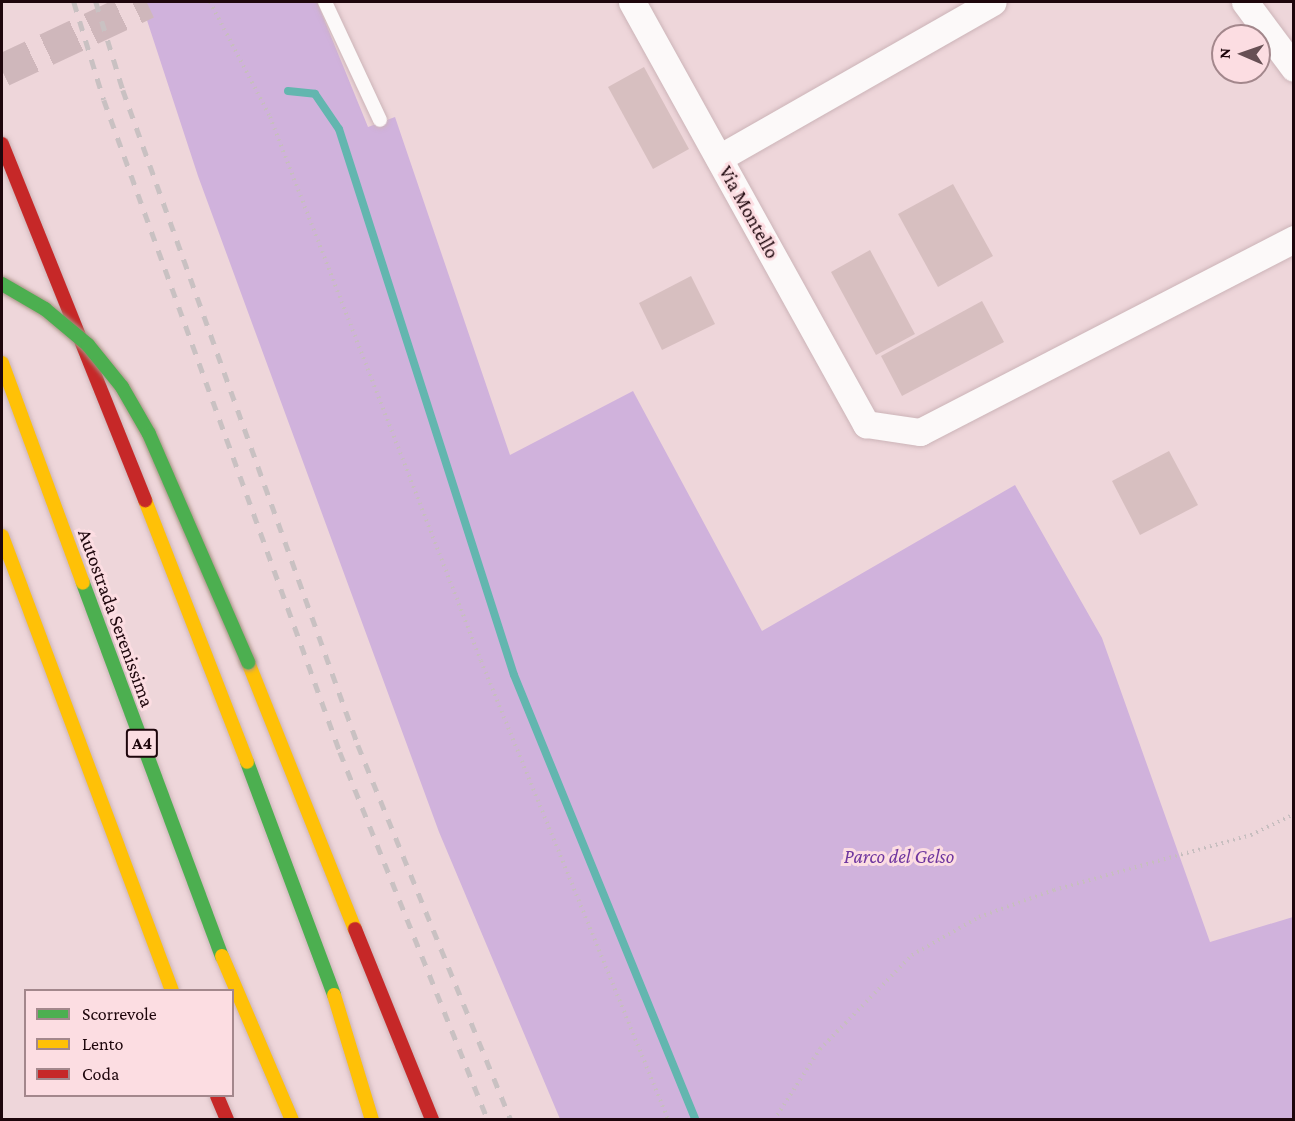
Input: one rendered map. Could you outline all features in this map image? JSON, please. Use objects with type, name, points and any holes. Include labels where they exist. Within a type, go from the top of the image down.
[{"type":"highway","points":[[2,144],[196,629],[354,1049],[372,1119]]},
{"type":"highway","points":[[2,284],[45,309],[88,345],[122,387],[149,434],[248,662],[432,1119]]},
{"type":"highway","name":"Autostrada Serenissima","points":[[2,363],[214,938],[292,1119]]},
{"type":"highway","points":[[2,536],[172,989]]},
{"type":"highway","points":[[218,1097],[227,1119]]},
{"type":"street","name":"Via Montello","points":[[632,2],[866,424],[920,432],[1293,239]]},
{"type":"street","points":[[719,158],[993,2]]},
{"type":"street","points":[[1245,2],[1293,68]]},
{"type":"lane","points":[[325,2],[380,120]]},
{"type":"path","points":[[210,2],[270,117],[485,672],[668,1119]]},
{"type":"path","points":[[774,1119],[820,1049],[912,955],[979,917],[1054,890],[1251,836],[1293,814]]},
{"type":"green space","name":"Parco del Gelso","points":[[141,2],[317,2],[368,127],[395,117],[510,455],[633,391],[762,631],[1015,485],[1102,638],[1210,942],[1293,917],[1293,1119],[560,1119],[439,832],[198,176]]},
{"type":"building","points":[[644,67],[689,149],[653,169],[608,87]]},
{"type":"building","points":[[953,184],[993,256],[938,287],[898,214]]},
{"type":"building","points":[[870,250],[915,334],[876,355],[831,272]]},
{"type":"building","points":[[691,276],[715,324],[662,350],[639,303]]},
{"type":"building","points":[[982,301],[1004,342],[902,396],[881,356]]},
{"type":"building","points":[[1169,451],[1198,505],[1140,535],[1112,481]]},
{"type":"waterway","points":[[288,91],[315,94],[339,129],[514,675],[696,1120]]},
{"type":"tunnel","points":[[2,70],[147,2]]},
{"type":"railway","points":[[74,2],[104,100],[340,752],[488,1120]]},
{"type":"railway","points":[[96,2],[123,90],[358,745],[511,1120]]},
{"type":"traffic: fast","points":[[2,284],[45,309],[88,345],[122,387],[149,434],[248,662]]},
{"type":"traffic: fast","points":[[83,583],[222,956]]},
{"type":"traffic: fast","points":[[247,762],[334,995]]},
{"type":"traffic: slow","points":[[2,363],[83,583]]},
{"type":"traffic: slow","points":[[145,500],[247,762]]},
{"type":"traffic: slow","points":[[2,536],[172,989]]},
{"type":"traffic: slow","points":[[248,662],[355,929]]},
{"type":"traffic: slow","points":[[222,956],[292,1120]]},
{"type":"traffic: slow","points":[[334,995],[372,1120]]},
{"type":"traffic: jam","points":[[2,144],[145,500]]},
{"type":"traffic: jam","points":[[355,929],[432,1120]]},
{"type":"traffic: jam","points":[[217,1097],[227,1120]]}]
